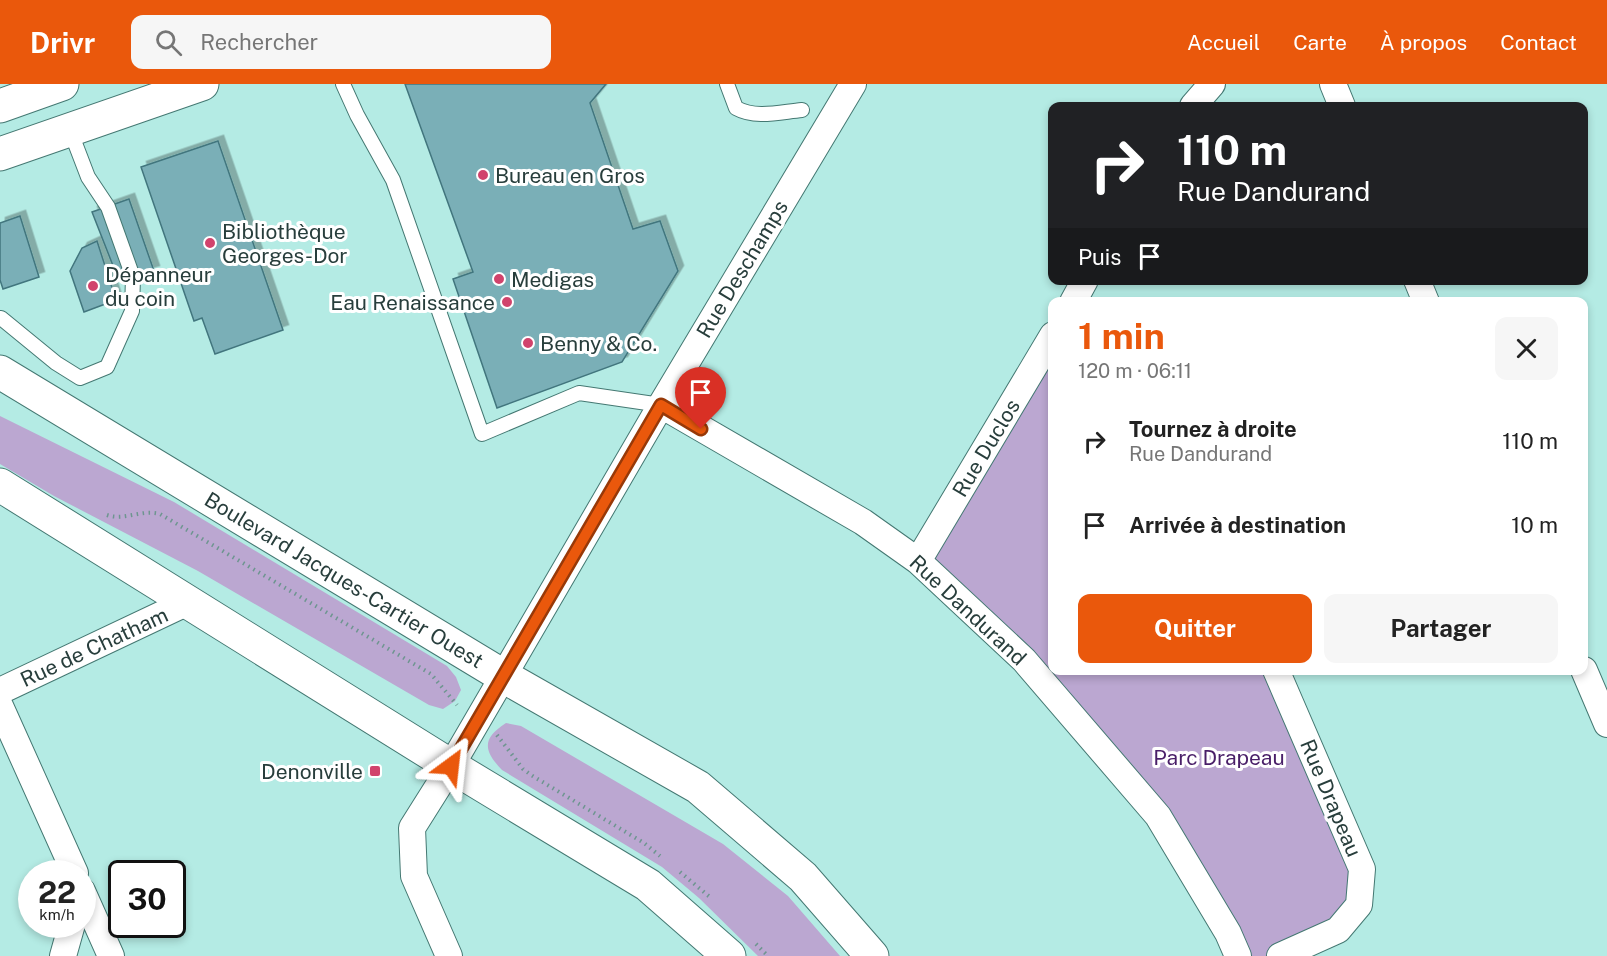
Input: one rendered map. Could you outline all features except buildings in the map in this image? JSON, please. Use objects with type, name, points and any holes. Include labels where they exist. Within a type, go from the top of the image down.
[{"type":"main road","points":[[0,106],[62,84]]},
{"type":"main road","points":[[0,154],[202,84]]},
{"type":"main road","name":"Boulevard Jacques-Cartier Ouest","points":[[0,372],[503,676],[698,787],[803,877],[872,956]]},
{"type":"main road","points":[[0,485],[451,766],[648,885],[740,947]]},
{"type":"street","name":"Rue Deschamps","points":[[449,956],[414,876],[412,828],[451,766],[661,405],[853,84]]},
{"type":"street","points":[[1196,102],[1212,84]]},
{"type":"street","points":[[1333,84],[1340,102]]},
{"type":"street","name":"Rue Duclos","points":[[918,561],[1048,343]]},
{"type":"street","name":"Rue Dandurand","points":[[661,405],[863,522],[918,561],[1024,660],[1158,816],[1228,933],[1238,956]]},
{"type":"street","name":"Rue de Chatham","points":[[0,691],[188,602]]},
{"type":"street","name":"Rue Drapeau","points":[[1278,675],[1362,869],[1359,905],[1338,930],[1280,956]]},
{"type":"street","points":[[1586,675],[1607,724]]},
{"type":"street","points":[[0,706],[69,860]]},
{"type":"street","points":[[96,922],[111,956]]},
{"type":"street","points":[[63,956],[68,938]]},
{"type":"lane","points":[[344,84],[357,116],[393,180],[482,434],[579,393],[661,405]]},
{"type":"lane","points":[[727,84],[736,108],[745,113],[758,115],[802,110]]},
{"type":"lane","points":[[1,318],[56,363],[80,378],[107,367],[132,311],[133,277],[108,207],[88,177],[70,130]]},
{"type":"path","name":"Boulevard Jacques-Cartier Ouest","points":[[99,511],[120,517],[151,512],[160,514],[431,674],[457,704],[495,732],[523,769],[644,843],[662,857]]},
{"type":"path","points":[[679,871],[712,900]]},
{"type":"path","points":[[740,947],[768,956]]},
{"type":"green space","name":"Parc Drapeau","points":[[1048,343],[1048,675],[1278,675],[1362,869],[1359,905],[1280,956],[1238,956],[1158,816],[918,561]]},
{"type":"green space","points":[[0,416],[174,502],[447,666],[456,677],[461,690],[455,701],[443,709],[429,705],[198,571],[54,496],[0,464]]},
{"type":"green space","points":[[506,723],[521,726],[723,844],[788,896],[840,956],[758,956],[699,898],[662,867],[502,770],[492,757],[488,745],[492,734]]},
{"type":"place","name":"Bureau en Gros","points":[[483,175]]},
{"type":"place","name":"Bibliothèque Georges-Dor","points":[[210,243]]},
{"type":"place","name":"Medigas","points":[[499,279]]},
{"type":"place","name":"Dépanneur du coin","points":[[93,286]]},
{"type":"place","name":"Eau Renaissance","points":[[507,302]]},
{"type":"place","name":"Benny & Co.","points":[[528,343]]},
{"type":"place","name":"Denonville","points":[[375,771]]},
{"type":"route","points":[[451,766],[661,405],[701,429]]}]
